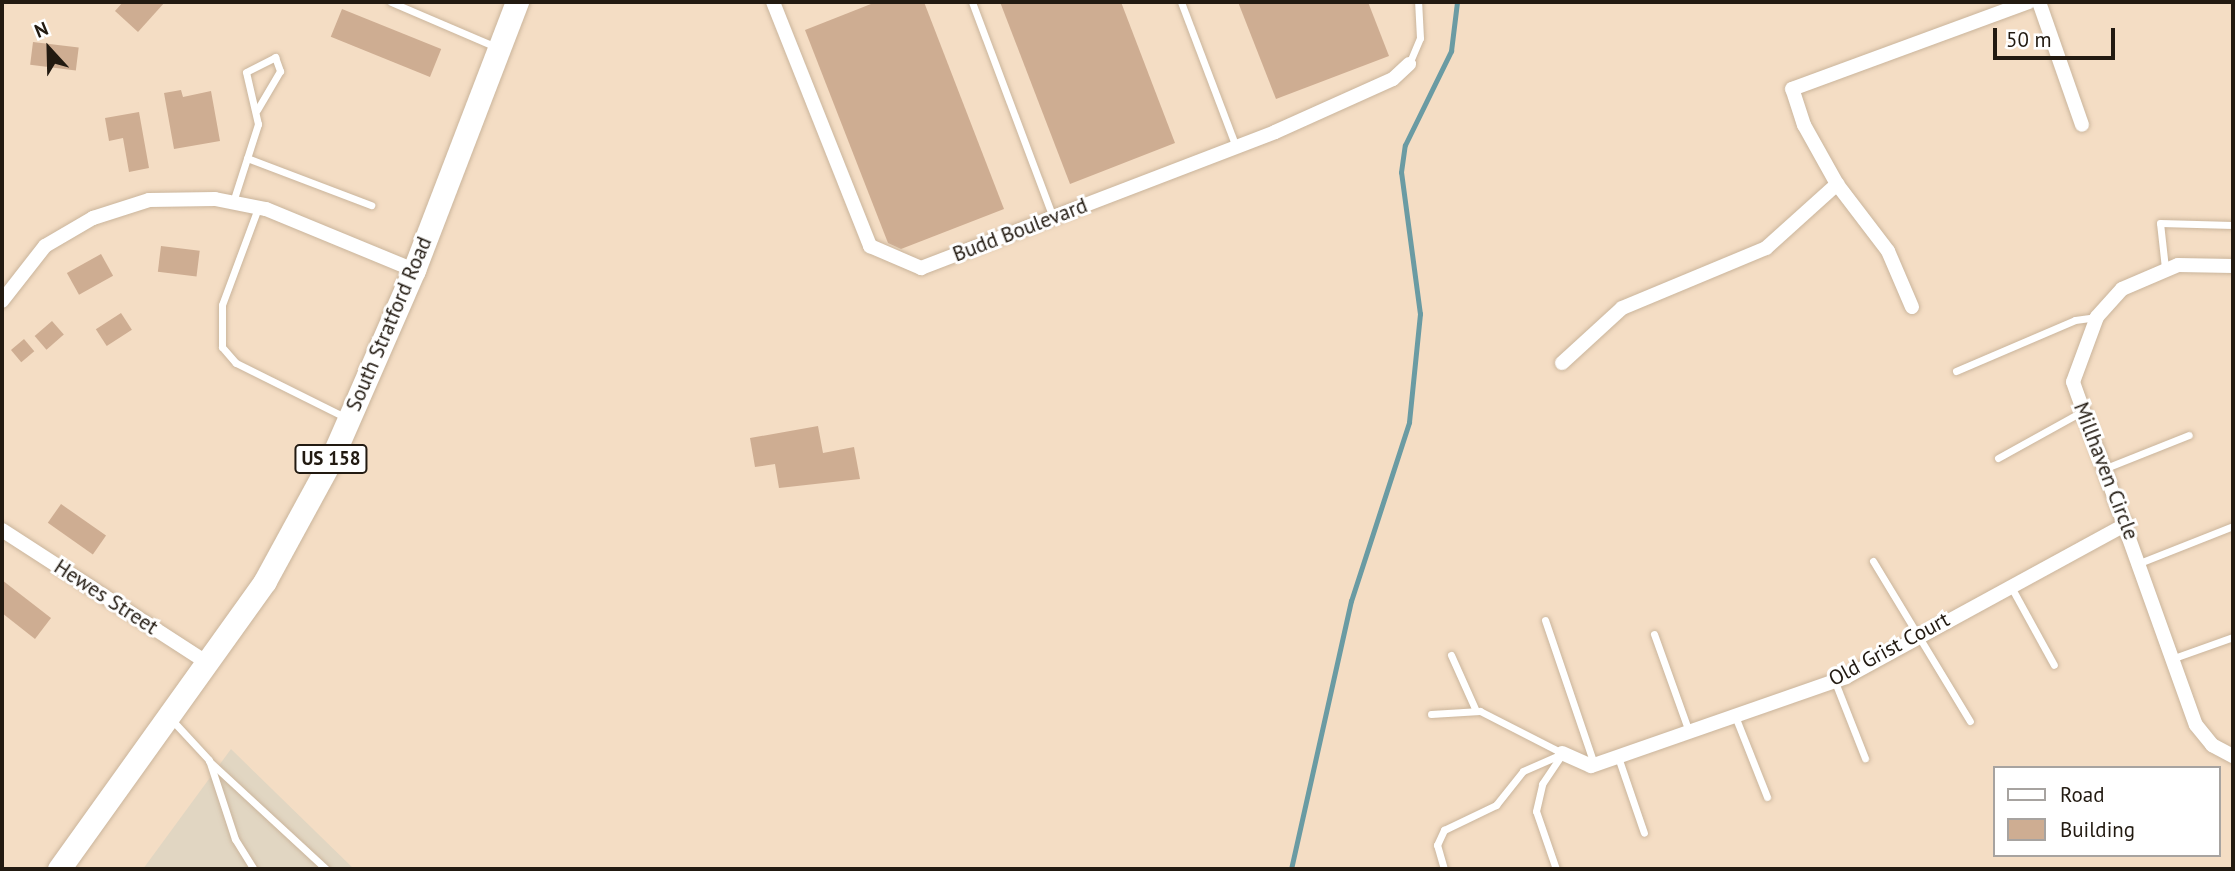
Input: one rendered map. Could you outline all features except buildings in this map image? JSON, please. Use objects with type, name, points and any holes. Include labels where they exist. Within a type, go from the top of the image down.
[{"type":"main road","name":"South Stratford Road","points":[[59,869],[172,719],[265,581],[349,419],[414,270],[517,2]]},
{"type":"street","name":"Budd Boulevard","points":[[773,2],[870,246],[921,268],[1236,147],[1394,79],[1409,64]]},
{"type":"street","points":[[1912,307],[1888,251],[1837,184],[1792,89],[2028,2]]},
{"type":"street","points":[[2039,2],[2082,125]]},
{"type":"street","points":[[1562,363],[1622,308],[1766,248],[1837,184]]},
{"type":"street","points":[[2,301],[45,246],[93,218],[149,200],[233,203],[258,207],[414,270]]},
{"type":"street","name":"Millhaven Circle","points":[[2233,266],[2165,268],[2122,289],[2097,317],[2073,382],[2081,412],[2142,562],[2196,725],[2233,757]]},
{"type":"street","name":"Old Grist Court","points":[[1594,765],[1835,681],[2010,584],[2127,524]]},
{"type":"street","name":"Hewes Street","points":[[2,530],[209,664]]},
{"type":"street","points":[[1562,753],[1594,765]]},
{"type":"lane","points":[[391,2],[499,49]]},
{"type":"lane","points":[[972,2],[1053,217]]},
{"type":"lane","points":[[1181,2],[1236,147]]},
{"type":"lane","points":[[1409,64],[1420,38],[1418,2]]},
{"type":"lane","points":[[233,203],[247,158],[257,110],[280,71],[275,57],[246,72],[257,110]]},
{"type":"lane","points":[[247,158],[371,205]]},
{"type":"lane","points":[[258,207],[222,305],[222,348],[236,363],[349,419]]},
{"type":"lane","points":[[2165,268],[2160,223],[2233,225]]},
{"type":"lane","points":[[1956,371],[2075,320],[2097,317]]},
{"type":"lane","points":[[1998,458],[2081,412]]},
{"type":"lane","points":[[2106,468],[2189,435]]},
{"type":"lane","points":[[2142,562],[2233,526]]},
{"type":"lane","points":[[1873,561],[1970,721]]},
{"type":"lane","points":[[2010,584],[2054,665]]},
{"type":"lane","points":[[1545,620],[1594,765]]},
{"type":"lane","points":[[1654,634],[1689,732]]},
{"type":"lane","points":[[2174,658],[2233,636]]},
{"type":"lane","points":[[1451,655],[1476,711]]},
{"type":"lane","points":[[1835,681],[1866,758]]},
{"type":"lane","points":[[1432,714],[1476,711],[1562,753]]},
{"type":"lane","points":[[1735,716],[1768,797]]},
{"type":"lane","points":[[172,719],[209,760],[326,869]]},
{"type":"lane","points":[[1556,869],[1536,811],[1542,784],[1562,753]]},
{"type":"lane","points":[[1444,869],[1437,845],[1444,830],[1496,805],[1523,771],[1562,753]]},
{"type":"lane","points":[[1618,757],[1644,833]]},
{"type":"lane","points":[[209,760],[235,839],[254,869]]},
{"type":"shaded area","points":[[231,749],[354,869],[143,869]]},
{"type":"waterway","points":[[1291,869],[1351,601],[1409,422],[1420,314],[1401,172],[1405,145],[1451,51],[1457,2]]}]
